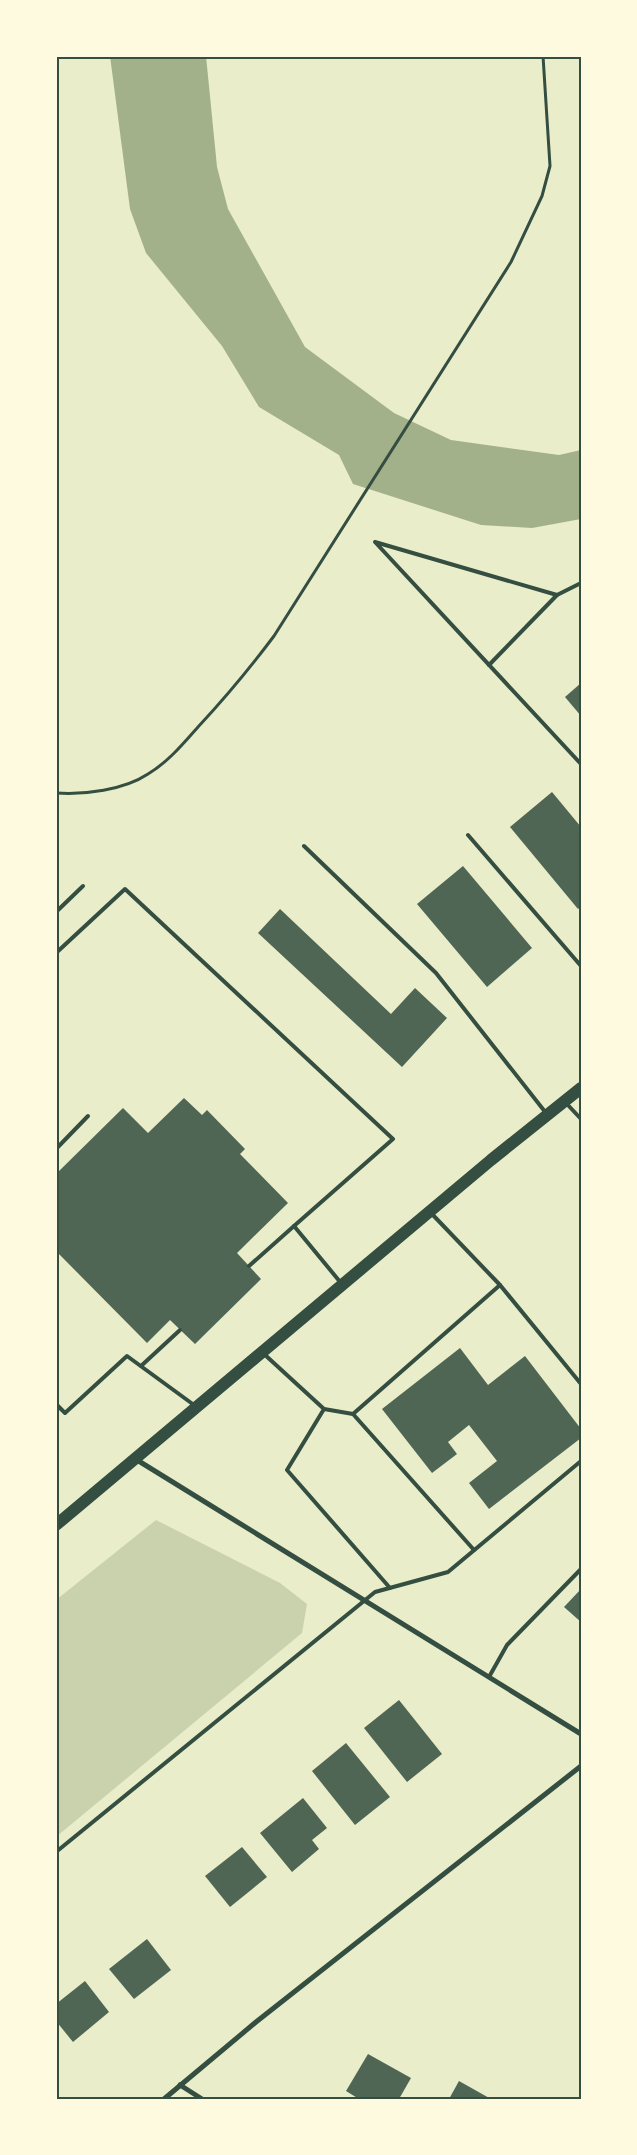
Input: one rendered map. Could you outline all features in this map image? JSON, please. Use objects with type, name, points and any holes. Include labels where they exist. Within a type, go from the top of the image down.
[{"type":"main road","points":[[57,1524],[196,1406],[581,1088]]},
{"type":"street","points":[[134,1458],[581,1734]]},
{"type":"street","points":[[164,2099],[256,2022],[581,1766]]},
{"type":"street","points":[[180,2085],[202,2099]]},
{"type":"lane","points":[[557,595],[375,542],[581,764]]},
{"type":"lane","points":[[490,665],[557,595],[581,583]]},
{"type":"lane","points":[[468,835],[581,966]]},
{"type":"lane","points":[[304,846],[436,973],[547,1115]]},
{"type":"lane","points":[[56,912],[83,886]]},
{"type":"lane","points":[[56,953],[125,889],[393,1139],[249,1266]]},
{"type":"lane","points":[[564,1101],[581,1119]]},
{"type":"lane","points":[[56,1149],[88,1116]]},
{"type":"lane","points":[[430,1212],[500,1285],[581,1384]]},
{"type":"lane","points":[[294,1226],[342,1285]]},
{"type":"lane","points":[[353,1414],[500,1285]]},
{"type":"lane","points":[[142,1366],[180,1330]]},
{"type":"lane","points":[[262,1352],[324,1409],[353,1414],[474,1550]]},
{"type":"lane","points":[[56,1404],[65,1413],[127,1356],[196,1406]]},
{"type":"lane","points":[[324,1409],[287,1470],[390,1588]]},
{"type":"lane","points":[[56,1852],[375,1592],[448,1572],[581,1461]]},
{"type":"lane","points":[[489,1678],[507,1645],[581,1569]]},
{"type":"path","points":[[56,794],[81,794],[120,786],[148,775],[176,752],[235,686],[274,636],[511,262],[542,196],[550,166],[543,56]]},
{"type":"shaded area","points":[[110,56],[206,56],[217,167],[228,209],[305,347],[394,413],[451,440],[559,455],[581,450],[581,519],[532,528],[481,525],[353,484],[339,455],[259,407],[222,346],[146,253],[130,209]]},
{"type":"shaded area","points":[[156,1520],[280,1583],[307,1604],[302,1633],[56,1837],[56,1600]]},
{"type":"building","points":[[581,683],[581,716],[565,697]]},
{"type":"building","points":[[552,792],[581,827],[581,907],[578,909],[510,827]]},
{"type":"building","points":[[463,866],[532,948],[487,987],[417,904]]},
{"type":"building","points":[[280,909],[391,1014],[415,988],[447,1018],[402,1067],[258,933]]},
{"type":"building","points":[[184,1098],[202,1115],[207,1110],[245,1149],[240,1154],[288,1203],[237,1253],[261,1279],[195,1344],[170,1320],[147,1343],[56,1251],[56,1174],[123,1108],[148,1133]]},
{"type":"building","points":[[460,1348],[488,1385],[525,1356],[581,1429],[581,1438],[489,1509],[469,1483],[497,1461],[469,1425],[448,1442],[457,1454],[432,1473],[382,1409]]},
{"type":"building","points":[[581,1589],[581,1622],[564,1607]]},
{"type":"building","points":[[399,1700],[442,1754],[407,1782],[364,1728]]},
{"type":"building","points":[[346,1743],[390,1797],[355,1825],[312,1771]]},
{"type":"building","points":[[303,1798],[327,1828],[312,1840],[319,1849],[292,1872],[260,1833]]},
{"type":"building","points":[[242,1847],[267,1877],[230,1907],[205,1876]]},
{"type":"building","points":[[147,1939],[171,1970],[134,1999],[109,1969]]},
{"type":"building","points":[[85,1981],[109,2012],[73,2042],[56,2021],[56,2004]]},
{"type":"building","points":[[368,2054],[411,2078],[399,2099],[359,2099],[346,2091]]},
{"type":"building","points":[[459,2081],[491,2099],[449,2099]]}]
